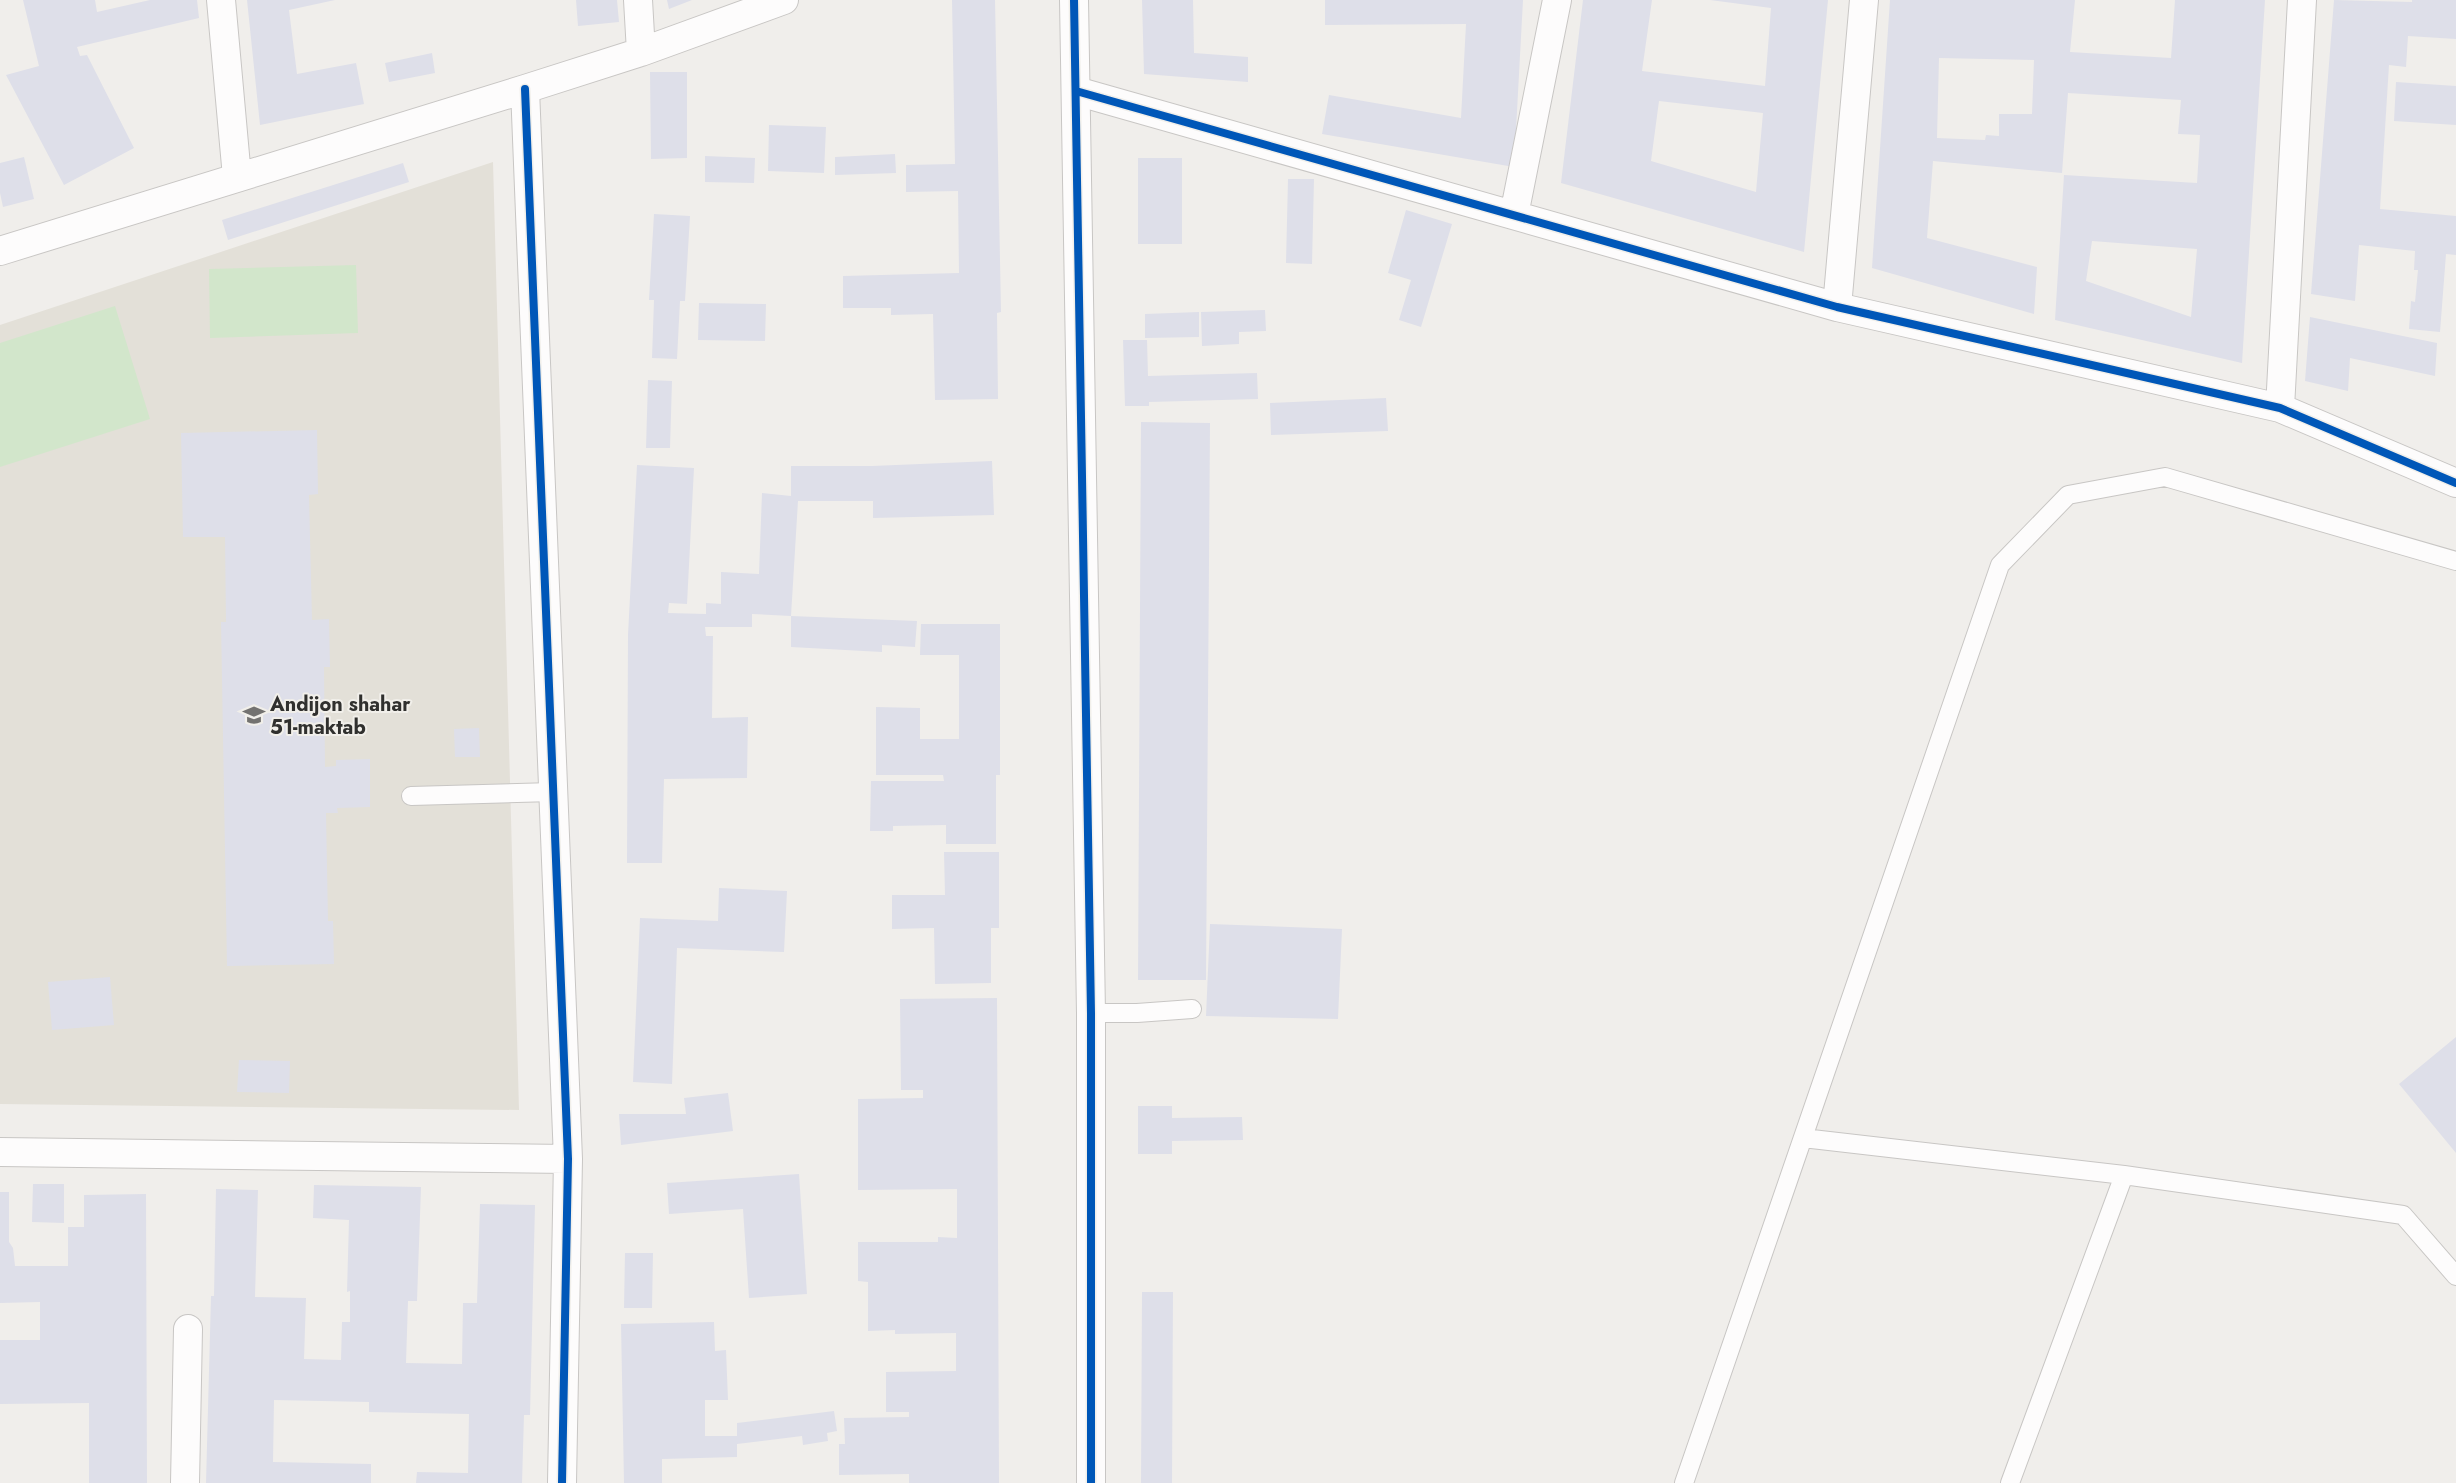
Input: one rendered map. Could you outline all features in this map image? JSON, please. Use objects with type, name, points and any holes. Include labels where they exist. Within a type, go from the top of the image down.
[{"type":"street","points":[[221,0],[237,177]]},
{"type":"street","points":[[638,0],[641,52]]},
{"type":"street","points":[[0,251],[526,89],[641,52],[784,0]]},
{"type":"street","points":[[1074,0],[1091,1013],[1092,1483]]},
{"type":"street","points":[[1514,216],[1557,0]]},
{"type":"street","points":[[1837,307],[1864,0]]},
{"type":"street","points":[[2280,408],[2302,0]]},
{"type":"street","points":[[526,89],[568,1159],[562,1483]]},
{"type":"street","points":[[1076,91],[1837,307],[2280,408],[2456,483]]},
{"type":"street","points":[[0,1152],[568,1159]]},
{"type":"street","points":[[185,1483],[188,1329]]},
{"type":"lane","points":[[1684,1483],[2000,565],[2068,495],[2165,477],[2456,561]]},
{"type":"lane","points":[[412,796],[553,792]]},
{"type":"lane","points":[[1091,1013],[1137,1013],[1192,1009]]},
{"type":"lane","points":[[1803,1138],[2124,1176],[2402,1215],[2456,1276]]},
{"type":"lane","points":[[2010,1483],[2124,1176]]},
{"type":"shaded area","name":"Andijon shahar 51-maktab","points":[[493,162],[519,1110],[0,1104],[0,325]]},
{"type":"green space","points":[[356,265],[358,333],[210,338],[209,269]]},
{"type":"green space","points":[[115,306],[150,419],[0,467],[0,343]]},
{"type":"building","points":[[23,0],[95,0],[97,12],[150,0],[197,0],[199,18],[77,47],[80,56],[87,55],[134,148],[64,185],[6,75],[39,66]]},
{"type":"building","points":[[247,0],[335,0],[289,10],[297,74],[356,63],[364,104],[260,125]]},
{"type":"building","points":[[576,0],[617,0],[619,22],[578,26]]},
{"type":"building","points":[[667,0],[692,0],[669,9]]},
{"type":"building","points":[[952,0],[995,0],[1001,312],[997,313],[998,399],[935,400],[933,314],[891,315],[891,308],[843,308],[843,276],[959,273],[958,191],[906,192],[906,165],[955,164]]},
{"type":"building","points":[[1142,0],[1193,0],[1194,53],[1248,57],[1248,82],[1144,74]]},
{"type":"building","points":[[1325,0],[1523,0],[1514,167],[1322,134],[1329,95],[1461,118],[1466,24],[1325,25]]},
{"type":"building","points":[[1583,0],[1652,0],[1642,71],[1765,86],[1771,8],[1710,0],[1828,0],[1804,252],[1561,183]],"holes":[[[1659,101],[1763,113],[1756,192],[1651,161]]]},
{"type":"building","points":[[1890,0],[2075,0],[2070,52],[2171,58],[2175,0],[2265,0],[2242,363],[2055,320],[2064,175],[2197,183],[2200,135],[2178,134],[2181,100],[2068,93],[2062,173],[1933,161],[1927,238],[2037,267],[2034,314],[1872,268]],"holes":[[[1939,58],[2034,60],[2032,114],[1999,114],[1999,136],[1986,135],[1985,140],[1937,138]],[[2092,241],[2197,249],[2191,317],[2086,281]]]},
{"type":"building","points":[[2334,0],[2412,2],[2412,0],[2456,0],[2456,39],[2408,36],[2406,67],[2389,65],[2380,209],[2456,216],[2456,255],[2446,254],[2440,332],[2409,329],[2411,301],[2415,302],[2418,270],[2414,270],[2415,251],[2359,245],[2355,301],[2311,294]]},
{"type":"building","points":[[432,53],[435,73],[389,82],[385,63]]},
{"type":"building","points":[[650,72],[687,72],[687,158],[651,159]]},
{"type":"building","points":[[2396,82],[2456,86],[2456,125],[2394,121]]},
{"type":"building","points":[[769,125],[826,127],[824,173],[768,171]]},
{"type":"building","points":[[895,154],[896,173],[835,175],[835,157]]},
{"type":"building","points":[[705,156],[755,158],[754,183],[705,182]]},
{"type":"building","points":[[24,157],[34,199],[3,207],[0,193],[0,163]]},
{"type":"building","points":[[1138,158],[1182,158],[1182,244],[1138,244]]},
{"type":"building","points":[[403,163],[409,182],[228,240],[222,220]]},
{"type":"building","points":[[1288,179],[1314,179],[1312,264],[1286,263]]},
{"type":"building","points":[[1406,210],[1452,224],[1421,327],[1399,320],[1411,280],[1388,273]]},
{"type":"building","points":[[654,214],[690,216],[685,301],[680,301],[677,359],[652,358],[654,300],[649,300]]},
{"type":"building","points":[[699,303],[766,304],[765,341],[698,340]]},
{"type":"building","points":[[1265,310],[1266,331],[1239,332],[1239,344],[1202,346],[1201,312]]},
{"type":"building","points":[[1199,312],[1199,337],[1145,338],[1145,314]]},
{"type":"building","points":[[2310,317],[2437,343],[2435,376],[2350,358],[2348,391],[2305,381]]},
{"type":"building","points":[[1123,340],[1147,340],[1148,376],[1257,373],[1258,399],[1149,402],[1149,406],[1125,406]]},
{"type":"building","points":[[648,380],[672,381],[670,448],[646,448]]},
{"type":"building","points":[[1386,398],[1388,431],[1271,435],[1270,403]]},
{"type":"building","points":[[1141,422],[1210,423],[1206,980],[1138,980]]},
{"type":"building","points":[[317,430],[318,494],[309,495],[312,620],[329,619],[330,667],[324,667],[325,767],[336,766],[336,760],[370,759],[370,807],[337,808],[338,813],[326,813],[328,921],[333,921],[334,964],[227,966],[221,622],[226,622],[225,537],[183,537],[181,433]]},
{"type":"building","points":[[992,461],[994,515],[873,518],[873,501],[798,501],[791,616],[752,614],[752,627],[705,627],[706,636],[713,636],[712,718],[748,717],[747,778],[664,779],[662,863],[627,863],[628,635],[637,465],[694,468],[687,604],[669,603],[668,613],[706,614],[706,603],[721,604],[721,572],[759,574],[762,493],[791,496],[791,466],[872,466]]},
{"type":"building","points":[[791,616],[917,621],[915,647],[882,645],[882,652],[791,647]]},
{"type":"building","points":[[921,624],[1000,624],[1000,775],[996,775],[996,844],[946,844],[946,825],[893,826],[893,831],[870,831],[871,781],[944,781],[943,775],[876,775],[876,707],[920,708],[920,739],[959,739],[959,655],[920,655]]},
{"type":"building","points":[[479,728],[480,757],[455,757],[454,729]]},
{"type":"building","points":[[944,852],[999,852],[999,928],[991,928],[991,983],[935,984],[934,928],[892,929],[892,895],[945,895]]},
{"type":"building","points":[[719,888],[787,891],[784,952],[677,948],[672,1084],[633,1082],[640,918],[718,921]]},
{"type":"building","points":[[1210,924],[1342,929],[1338,1019],[1206,1016]]},
{"type":"building","points":[[110,977],[114,1025],[52,1030],[48,982]]},
{"type":"building","points":[[997,998],[999,1483],[909,1483],[909,1474],[839,1475],[839,1444],[845,1444],[844,1418],[909,1417],[909,1412],[886,1412],[886,1372],[956,1371],[956,1333],[895,1334],[895,1330],[868,1331],[868,1282],[858,1281],[858,1242],[938,1242],[938,1237],[957,1238],[957,1189],[858,1190],[858,1099],[923,1098],[923,1090],[901,1090],[900,999]]},
{"type":"building","points":[[2456,1037],[2456,1153],[2399,1084]]},
{"type":"building","points":[[239,1060],[290,1061],[289,1093],[237,1092]]},
{"type":"building","points":[[728,1093],[733,1131],[621,1145],[619,1114],[686,1114],[684,1098]]},
{"type":"building","points":[[1138,1106],[1172,1106],[1172,1118],[1242,1117],[1243,1140],[1172,1141],[1172,1154],[1138,1154]]},
{"type":"building","points":[[799,1174],[807,1294],[749,1298],[743,1209],[669,1214],[667,1183]]},
{"type":"building","points":[[33,1184],[64,1184],[64,1223],[32,1222]]},
{"type":"building","points":[[314,1185],[421,1187],[417,1301],[408,1301],[406,1363],[462,1364],[463,1303],[477,1303],[480,1204],[535,1205],[530,1415],[524,1415],[522,1483],[416,1483],[417,1472],[468,1473],[469,1414],[369,1412],[369,1402],[274,1400],[273,1462],[371,1464],[371,1483],[206,1483],[211,1296],[214,1296],[216,1189],[258,1190],[255,1297],[306,1298],[304,1359],[341,1360],[342,1322],[350,1322],[350,1291],[347,1292],[349,1220],[313,1218]]},
{"type":"building","points":[[0,1192],[9,1192],[9,1242],[13,1248],[15,1266],[68,1266],[68,1227],[84,1227],[84,1195],[146,1194],[147,1483],[89,1483],[89,1403],[0,1404],[0,1340],[40,1340],[40,1302],[0,1303]]},
{"type":"building","points":[[625,1253],[653,1253],[652,1308],[624,1308]]},
{"type":"building","points":[[1142,1292],[1173,1292],[1172,1483],[1141,1483]]},
{"type":"building","points":[[714,1322],[715,1351],[726,1350],[728,1400],[705,1400],[705,1436],[737,1436],[737,1423],[834,1411],[837,1431],[827,1433],[828,1441],[803,1445],[802,1436],[737,1444],[737,1457],[662,1459],[662,1483],[624,1483],[621,1324]]},
{"type":"cycle path","points":[[1074,0],[1091,1013],[1091,1483]]},
{"type":"cycle path","points":[[525,89],[568,1159],[562,1483]]},
{"type":"cycle path","points":[[1076,91],[1837,307],[2280,408],[2456,483]]},
{"type":"place","name":"Andijon shahar 51-maktab","points":[[254,715]]}]
